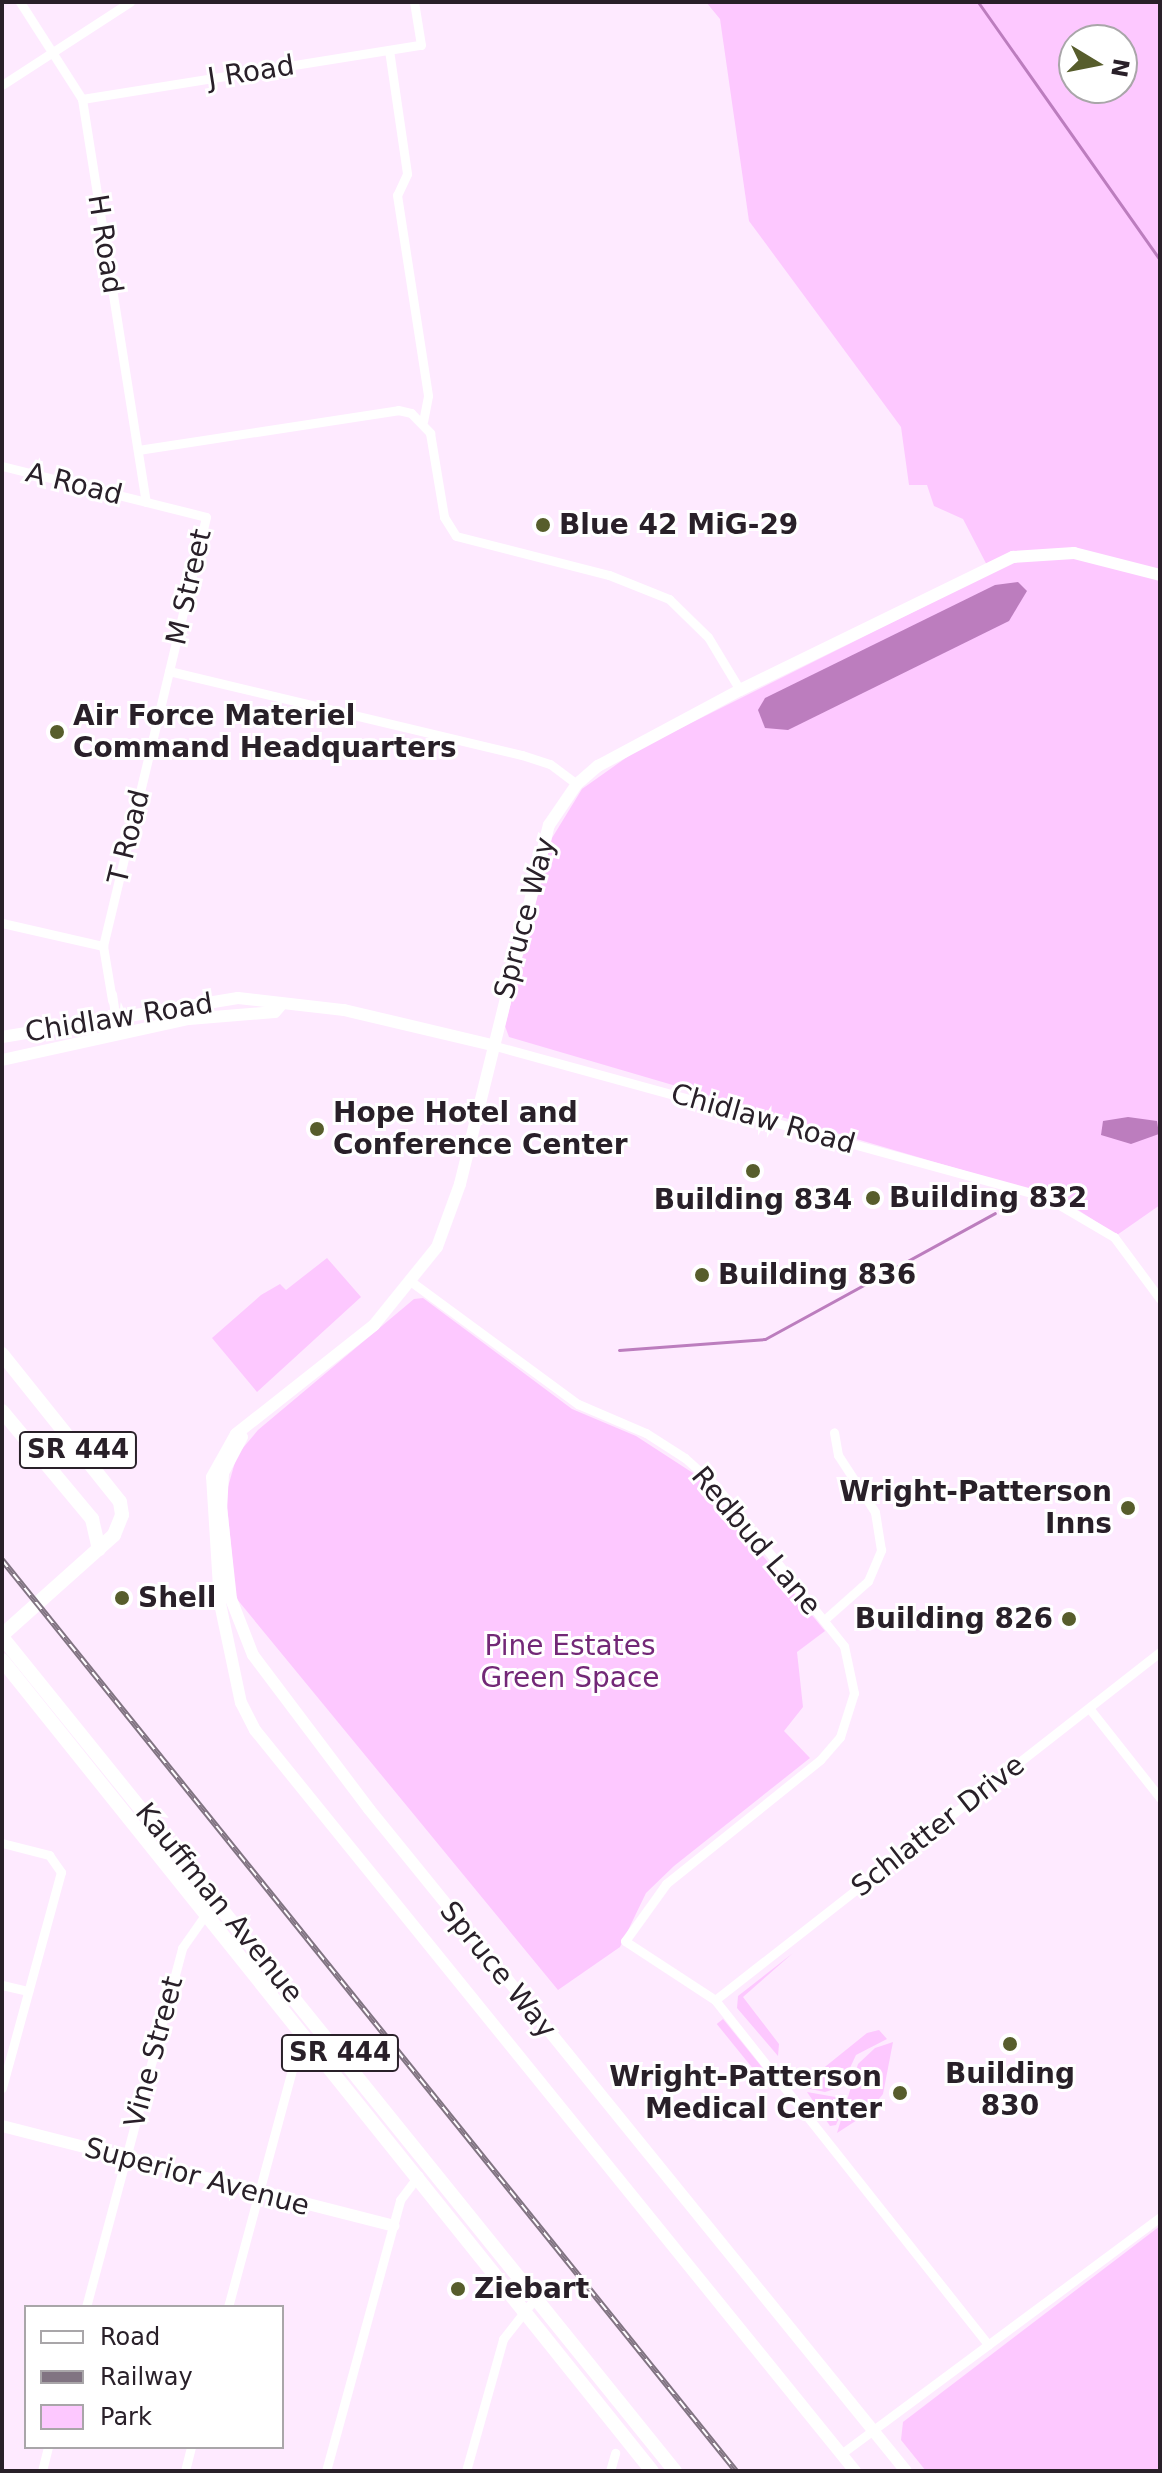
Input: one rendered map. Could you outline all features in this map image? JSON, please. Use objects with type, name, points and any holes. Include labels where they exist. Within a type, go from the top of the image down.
[{"type":"main road","name":"SR 444","points":[[2,1354],[120,1502],[119,1528],[2,1636]]},
{"type":"main road","name":"SR 444","points":[[2,1411],[92,1519],[99,1549]]},
{"type":"main road","name":"Kauffman Avenue","points":[[2,1636],[675,2471]]},
{"type":"main road","name":"Kauffman Avenue","points":[[2,1660],[652,2471]]},
{"type":"street","name":"H Road","points":[[20,2],[82,99],[146,502]]},
{"type":"street","points":[[2,85],[130,2]]},
{"type":"street","name":"J Road","points":[[82,99],[421,45],[414,2]]},
{"type":"street","points":[[389,50],[407,174],[397,195],[428,396],[423,421]]},
{"type":"street","points":[[138,450],[398,410],[423,421],[430,433],[444,517],[456,536],[609,575],[669,599],[708,637],[740,690]]},
{"type":"street","name":"A Road","points":[[2,466],[146,502]]},
{"type":"street","name":"M Street","points":[[146,502],[206,517],[169,671]]},
{"type":"street","name":"Spruce Way","points":[[855,2471],[245,1713],[220,1603],[210,1498],[221,1454],[254,1422],[374,1325],[413,1283],[452,1211],[549,825],[577,784],[598,766],[740,690],[1013,557],[1074,553],[1160,575]]},
{"type":"street","points":[[169,671],[522,755],[550,764],[577,784]]},
{"type":"street","name":"T Road","points":[[118,1035],[103,951],[169,671]]},
{"type":"street","points":[[2,923],[103,951]]},
{"type":"street","name":"Chidlaw Road","points":[[2,1037],[238,998],[276,1000],[280,1006]]},
{"type":"street","name":"Chidlaw Road","points":[[280,1006],[373,1015],[1046,1197],[1114,1237],[1158,1294]]},
{"type":"street","name":"Chidlaw Road","points":[[5,1059],[189,1019],[275,1012],[280,1006]]},
{"type":"street","name":"Redbud Lane","points":[[413,1283],[578,1404],[646,1433],[685,1458],[715,1485],[844,1646],[853,1677],[852,1707],[840,1737],[820,1760],[666,1884],[625,1941],[715,2000]]},
{"type":"street","name":"Spruce Way","points":[[254,1422],[223,1473],[221,1507],[231,1599],[253,1655],[369,1809],[906,2471]]},
{"type":"street","points":[[824,1620],[864,1587],[881,1550],[875,1512],[838,1455],[834,1432]]},
{"type":"street","name":"Schlatter Drive","points":[[715,2000],[1160,1652]]},
{"type":"street","points":[[1089,1708],[1160,1798]]},
{"type":"street","points":[[2,1843],[55,1858],[60,1875],[2,2088]]},
{"type":"street","name":"Vine Street","points":[[87,2305],[182,1948],[205,1913],[219,1902]]},
{"type":"street","points":[[2,1985],[28,1991]]},
{"type":"street","points":[[715,2000],[988,2345]]},
{"type":"street","points":[[229,2305],[294,2063]]},
{"type":"street","name":"Superior Avenue","points":[[2,2126],[393,2226]]},
{"type":"street","points":[[326,2471],[400,2200],[416,2178],[430,2166]]},
{"type":"street","points":[[841,2454],[1160,2217]]},
{"type":"street","points":[[466,2471],[498,2353],[523,2310],[536,2297]]},
{"type":"street","points":[[42,2471],[48,2449]]},
{"type":"street","points":[[185,2471],[190,2449]]},
{"type":"street","points":[[610,2471],[615,2453]]},
{"type":"green space","points":[[706,2],[1160,2],[1160,1205],[1117,1235],[1061,1199],[509,1037],[505,1026],[552,838],[582,789],[637,750],[991,573],[963,519],[934,506],[927,485],[909,485],[901,427],[749,221],[720,19]]},
{"type":"green space","points":[[327,1258],[361,1297],[257,1392],[212,1338],[261,1295],[280,1284],[286,1290]]},
{"type":"green space","name":"Pine Estates Green Space","points":[[423,1298],[572,1409],[636,1436],[696,1475],[825,1631],[797,1652],[803,1707],[784,1731],[810,1758],[674,1866],[646,1893],[620,1947],[558,1990],[236,1598],[226,1494],[237,1455],[258,1430],[414,1299]]},
{"type":"green space","points":[[793,1953],[743,1997],[779,2044],[778,2056],[737,2008],[738,1996]]},
{"type":"green space","points":[[723,2019],[771,2079],[765,2084],[717,2024]]},
{"type":"green space","points":[[879,2030],[887,2039],[856,2055],[841,2087],[825,2092],[800,2087],[867,2033]]},
{"type":"green space","points":[[893,2042],[883,2094],[868,2113],[837,2133],[858,2064],[875,2048]]},
{"type":"green space","points":[[807,2092],[841,2098],[845,2105],[836,2125],[830,2126]]},
{"type":"green space","points":[[1160,2226],[1158,2471],[926,2471],[901,2440],[903,2422]]},
{"type":"shaded area","points":[[1018,582],[1027,591],[1009,621],[788,730],[765,728],[758,710],[765,698],[995,585]]},
{"type":"shaded area","points":[[1128,1117],[1157,1121],[1159,1134],[1131,1144],[1101,1135],[1103,1121]]},
{"type":"waterway","points":[[978,2],[1160,260]]},
{"type":"waterway","points":[[619,1350],[765,1339],[995,1213]]},
{"type":"railway","points":[[2,1560],[736,2471]]},
{"type":"place","name":"Blue 42 MiG-29","points":[[543,525]]},
{"type":"place","name":"Air Force Materiel Command Headquarters","points":[[57,732]]},
{"type":"place","name":"Hope Hotel and Conference Center","points":[[317,1129]]},
{"type":"place","name":"Building 834","points":[[753,1171]]},
{"type":"place","name":"Building 832","points":[[873,1198]]},
{"type":"place","name":"Building 836","points":[[702,1275]]},
{"type":"place","name":"Wright-Patterson Inns","points":[[1128,1508]]},
{"type":"place","name":"Shell","points":[[122,1598]]},
{"type":"place","name":"Building 826","points":[[1069,1619]]},
{"type":"place","name":"Building 830","points":[[1010,2044]]},
{"type":"place","name":"Wright-Patterson Medical Center","points":[[900,2093]]},
{"type":"place","name":"Ziebart","points":[[458,2289]]}]
